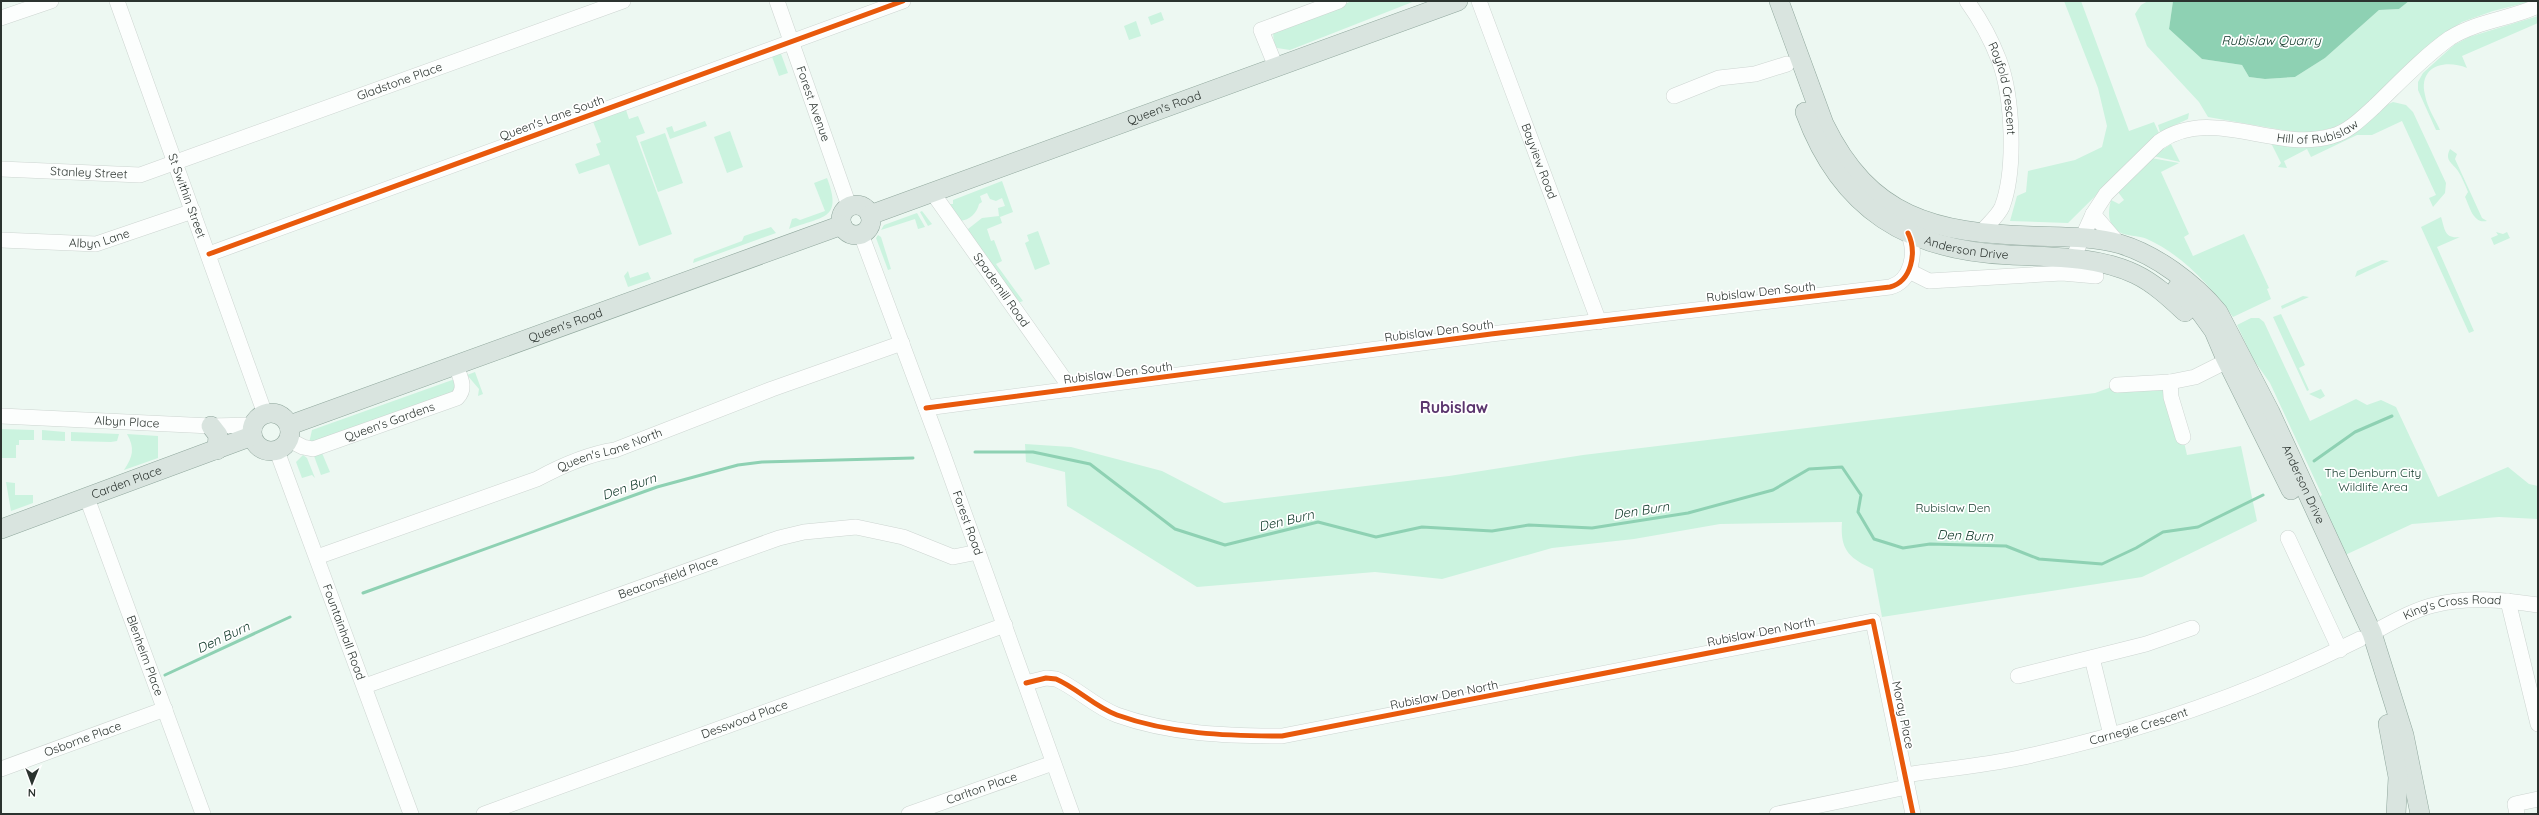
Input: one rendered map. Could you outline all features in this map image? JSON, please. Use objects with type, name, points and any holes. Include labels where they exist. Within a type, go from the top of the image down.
[{"type":"main road","name":"Queen's Road","points":[[870,214],[1458,1]]},
{"type":"main road","name":"Anderson Drive","points":[[1765,1],[1811,129],[1831,166],[1864,204],[1881,217],[1908,233],[1942,246],[1972,252],[2073,258],[2109,264],[2135,274],[2154,285],[2185,312],[2226,359]]},
{"type":"main road","name":"Anderson Drive","points":[[1779,1],[1824,124],[1848,168],[1871,191],[1903,213],[1934,224],[1981,233],[2082,238],[2118,243],[2132,248],[2174,272],[2208,300],[2218,312],[2270,412],[2366,636],[2404,735],[2420,814]]},
{"type":"main road","points":[[849,206],[861,206],[870,214],[869,226],[861,234],[851,234],[842,225],[843,212],[849,206]]},
{"type":"main road","name":"Queen's Road","points":[[285,439],[456,366],[842,225]]},
{"type":"main road","name":"Anderson Drive","points":[[2082,238],[2098,250],[2120,256],[2157,274],[2178,289],[2214,331],[2226,359],[2366,636],[2392,738],[2398,777],[2396,814]]},
{"type":"main road","points":[[277,414],[285,418],[285,439],[262,449],[257,425],[277,414]]},
{"type":"main road","name":"Carden Place","points":[[1,529],[217,450],[257,425]]},
{"type":"main road","points":[[211,426],[218,434],[217,450]]},
{"type":"street","points":[[1,18],[51,1]]},
{"type":"street","name":"St Swithin Street","points":[[117,1],[209,254],[257,425]]},
{"type":"street","name":"Gladstone Place","points":[[176,162],[623,1]]},
{"type":"street","name":"Forest Avenue","points":[[777,1],[849,206]]},
{"type":"street","name":"Queen's Lane South","points":[[209,254],[903,1]]},
{"type":"street","points":[[1276,67],[1261,30],[1338,1]]},
{"type":"street","name":"Bayview Road","points":[[1479,1],[1599,322]]},
{"type":"street","name":"Royfold Crescent","points":[[1967,1],[1981,21],[1999,60],[2006,89],[2010,161],[2014,185],[2001,208],[1981,233]]},
{"type":"street","name":"Hill of Rubislaw","points":[[2073,258],[2093,214],[2106,194],[2168,135],[2183,130],[2215,127],[2297,141],[2315,140],[2334,136],[2348,129],[2450,39],[2481,24],[2538,6]]},
{"type":"street","points":[[1674,96],[1719,78],[1754,74],[1787,64]]},
{"type":"street","name":"Stanley Street","points":[[1,169],[140,175],[176,162]]},
{"type":"street","name":"Spademill Road","points":[[932,192],[1058,370],[1068,390]]},
{"type":"street","name":"Albyn Lane","points":[[1,240],[96,244],[193,211]]},
{"type":"street","points":[[2093,214],[2118,243]]},
{"type":"street","points":[[1908,233],[1912,242],[1909,271],[1929,281],[2062,273],[2096,276]]},
{"type":"street","name":"Forest Road","points":[[861,234],[1005,625],[1072,814]]},
{"type":"street","name":"Rubislaw Den South","points":[[926,408],[1599,322],[1890,287],[1902,282],[1909,271]]},
{"type":"street","name":"Queen's Lane North","points":[[318,557],[537,479],[554,470],[601,452],[621,447],[700,416],[902,343]]},
{"type":"street","points":[[2117,385],[2170,382],[2195,377],[2226,359]]},
{"type":"street","name":"Queen's Gardens","points":[[285,439],[303,447],[313,449],[457,398],[461,394],[463,386],[456,366]]},
{"type":"street","points":[[2170,382],[2171,397],[2183,437]]},
{"type":"street","name":"Albyn Place","points":[[1,416],[211,426],[257,425]]},
{"type":"street","name":"Fountainhall Road","points":[[285,439],[318,557],[411,814]]},
{"type":"street","name":"Blenheim Place","points":[[87,498],[203,814]]},
{"type":"street","name":"Beaconsfield Place","points":[[365,686],[779,538],[804,532],[856,528],[903,537],[953,557],[978,552]]},
{"type":"street","points":[[2288,538],[2340,650]]},
{"type":"street","name":"King's Cross Road","points":[[2366,636],[2432,605],[2464,600],[2508,601],[2538,604]]},
{"type":"street","points":[[2508,601],[2538,724]]},
{"type":"street","name":"Rubislaw Den North","points":[[1026,683],[1046,678],[1056,679],[1115,714],[1178,731],[1233,736],[1282,736],[1873,621]]},
{"type":"street","name":"Moray Place","points":[[1873,621],[1913,814]]},
{"type":"street","name":"Desswood Place","points":[[484,814],[1005,625]]},
{"type":"street","points":[[2018,676],[2146,644],[2192,628]]},
{"type":"street","name":"Carnegie Crescent","points":[[1777,814],[1906,781],[2017,758],[2163,722],[2225,700],[2290,674],[2366,636]]},
{"type":"street","points":[[2092,658],[2111,735]]},
{"type":"street","name":"Osborne Place","points":[[1,769],[165,709]]},
{"type":"street","name":"Carlton Place","points":[[909,814],[1053,763]]},
{"type":"street","points":[[2517,814],[2515,804],[2538,798]]},
{"type":"green space","points":[[1352,1],[1415,1],[1290,50],[1277,48],[1274,43],[1273,33]]},
{"type":"green space","points":[[2064,1],[2081,1],[2129,131],[2154,122],[2159,133],[2068,223],[2010,221],[2017,196],[2026,192],[2028,171],[2075,160],[2102,147],[2107,126],[2098,88]]},
{"type":"green space","points":[[2148,1],[2173,1],[2169,29],[2202,59],[2242,65],[2249,77],[2265,79],[2295,77],[2325,58],[2379,10],[2399,9],[2409,1],[2533,1],[2493,11],[2462,22],[2438,38],[2351,119],[2332,128],[2306,134],[2208,117],[2199,102],[2147,46],[2135,14],[2141,5]]},
{"type":"green space","points":[[1161,12],[1164,20],[1151,25],[1148,17]]},
{"type":"green space","points":[[2538,16],[2538,23],[2462,56],[2467,68],[2450,64],[2435,67],[2429,71],[2424,85],[2425,95],[2427,104],[2440,130],[2436,130],[2418,90],[2418,82],[2423,73],[2454,45],[2469,37]]},
{"type":"green space","points":[[1136,21],[1141,36],[1129,40],[1124,26]]},
{"type":"green space","points":[[780,51],[788,73],[779,76],[771,54]]},
{"type":"green space","points":[[2393,102],[2406,105],[2413,112],[2446,183],[2445,193],[2433,207],[2429,198],[2436,195],[2402,121],[2372,135],[2357,135],[2311,157],[2307,149],[2284,161],[2287,168],[2278,167],[2281,163],[2270,141],[2296,146]]},
{"type":"green space","points":[[625,107],[629,119],[638,116],[645,133],[636,136],[672,234],[639,246],[609,164],[579,174],[575,164],[600,155],[596,144],[601,142],[592,119]]},
{"type":"green space","points":[[2189,113],[2188,119],[2160,132],[2158,125]]},
{"type":"green space","points":[[705,121],[707,126],[670,139],[666,128],[672,126],[674,132]]},
{"type":"green space","points":[[730,131],[743,167],[727,173],[714,137]]},
{"type":"green space","points":[[665,133],[683,183],[658,192],[640,142]]},
{"type":"green space","points":[[2171,144],[2180,162],[2153,156]]},
{"type":"green space","points":[[2450,149],[2457,154],[2455,159],[2482,218],[2487,221],[2478,220],[2470,210],[2465,197],[2468,192],[2465,184],[2458,171],[2450,162],[2448,156]]},
{"type":"green space","points":[[2151,158],[2179,163],[2161,172],[2189,234],[2184,237],[2193,256],[2244,234],[2269,288],[2267,289],[2271,299],[2233,317],[2195,272],[2173,254],[2147,239],[2121,233],[2114,228],[2109,217],[2111,200],[2119,204],[2124,200],[2118,192]]},
{"type":"green space","points":[[827,178],[833,202],[831,209],[827,214],[820,218],[789,229],[792,219],[796,218],[800,220],[825,211],[814,183]]},
{"type":"green space","points":[[1002,181],[1013,212],[1000,217],[1002,223],[987,229],[991,241],[994,240],[1002,261],[996,264],[1023,301],[1018,303],[968,233],[968,229],[982,218],[999,216],[998,208],[1005,206],[1002,198],[996,201],[990,199],[987,193],[980,196],[982,202],[979,204],[975,213],[970,218],[960,221],[950,204],[953,204],[953,200]]},
{"type":"green space","points":[[922,211],[932,224],[928,226],[920,212]]},
{"type":"green space","points":[[917,213],[925,227],[918,229],[915,219],[881,230],[884,225]]},
{"type":"green space","points":[[2441,217],[2448,235],[2460,237],[2437,247],[2474,331],[2469,333],[2421,227]]},
{"type":"green space","points":[[771,227],[776,233],[693,263],[694,259],[742,241],[744,236]]},
{"type":"green space","points":[[1038,231],[1050,264],[1035,270],[1025,243],[1029,241],[1027,235]]},
{"type":"green space","points":[[2496,232],[2503,234],[2507,232],[2510,238],[2494,245],[2491,238],[2498,235]]},
{"type":"green space","points":[[878,235],[881,237],[891,269],[888,270],[876,238]]},
{"type":"green space","points":[[2382,260],[2389,261],[2355,277],[2357,271]]},
{"type":"green space","points":[[628,271],[630,278],[648,272],[651,279],[628,287],[624,276]]},
{"type":"green space","points":[[2303,296],[2309,297],[2282,309],[2281,306]]},
{"type":"green space","points":[[2281,314],[2305,365],[2299,368],[2309,390],[2307,391],[2273,317]]},
{"type":"green space","name":"The Denburn City Wildlife Area","points":[[2251,318],[2259,318],[2264,322],[2310,421],[2356,399],[2367,405],[2381,400],[2396,407],[2438,497],[2508,467],[2529,484],[2538,486],[2538,519],[2499,517],[2412,524],[2343,556],[2317,499],[2322,495],[2270,383],[2253,359],[2237,325]]},
{"type":"green space","points":[[475,372],[483,394],[478,396],[479,389],[467,375]]},
{"type":"green space","points":[[455,379],[456,389],[451,394],[309,443],[312,430]]},
{"type":"green space","name":"Rubislaw Den","points":[[2170,382],[2187,455],[2241,446],[2257,521],[2142,577],[1882,617],[1873,569],[1857,561],[1847,552],[1842,539],[1842,522],[1720,524],[1634,539],[1552,548],[1442,579],[1375,572],[1197,587],[1067,506],[1065,472],[1026,462],[1025,444],[1071,447],[1162,471],[1224,503],[1449,476],[1583,455],[2095,393],[2117,385]]},
{"type":"green space","points":[[2321,389],[2325,396],[2320,399],[2309,394]]},
{"type":"green space","points":[[1,429],[34,430],[34,440],[19,440],[19,445],[16,445],[16,458],[2,458]]},
{"type":"green space","points":[[42,430],[65,432],[65,441],[42,440]]},
{"type":"green space","points":[[71,432],[119,434],[117,441],[111,442],[71,441]]},
{"type":"green space","points":[[127,434],[158,436],[158,458],[124,470],[132,452],[130,439]]},
{"type":"green space","points":[[322,453],[330,472],[321,475],[314,456]]},
{"type":"green space","points":[[303,455],[307,458],[315,478],[312,475],[302,478],[296,462]]},
{"type":"green space","points":[[6,482],[15,483],[15,495],[33,495],[33,503],[11,511]]},
{"type":"water","name":"Rubislaw Quarry","points":[[2173,1],[2409,1],[2399,9],[2379,10],[2325,58],[2295,77],[2265,79],[2249,77],[2242,65],[2202,59],[2169,29]]},
{"type":"waterway","name":"Den Burn","points":[[2314,461],[2355,432],[2392,416]]},
{"type":"waterway","name":"Den Burn","points":[[975,452],[1033,452],[1090,464],[1175,529],[1225,545],[1318,522],[1376,537],[1422,527],[1492,531],[1529,525],[1592,528],[1688,513],[1773,490],[1809,469],[1842,467],[1861,495],[1858,512],[1874,539],[1903,548],[1930,544],[2006,546],[2039,559],[2102,564],[2136,548],[2163,532],[2198,527],[2263,495]]},
{"type":"waterway","name":"Den Burn","points":[[363,593],[657,487],[738,465],[762,462],[913,458]]},
{"type":"waterway","name":"Den Burn","points":[[165,675],[290,617]]},
{"type":"cycle path","points":[[209,254],[903,1]]},
{"type":"cycle path","points":[[926,408],[1491,334],[1890,287],[1903,279],[1911,265],[1912,249],[1908,233]]},
{"type":"cycle path","points":[[1026,683],[1046,678],[1056,679],[1109,712],[1157,726],[1198,733],[1282,736],[1873,621],[1913,814]]},
{"type":"district","name":"Rubislaw","points":[[1454,407]]}]
